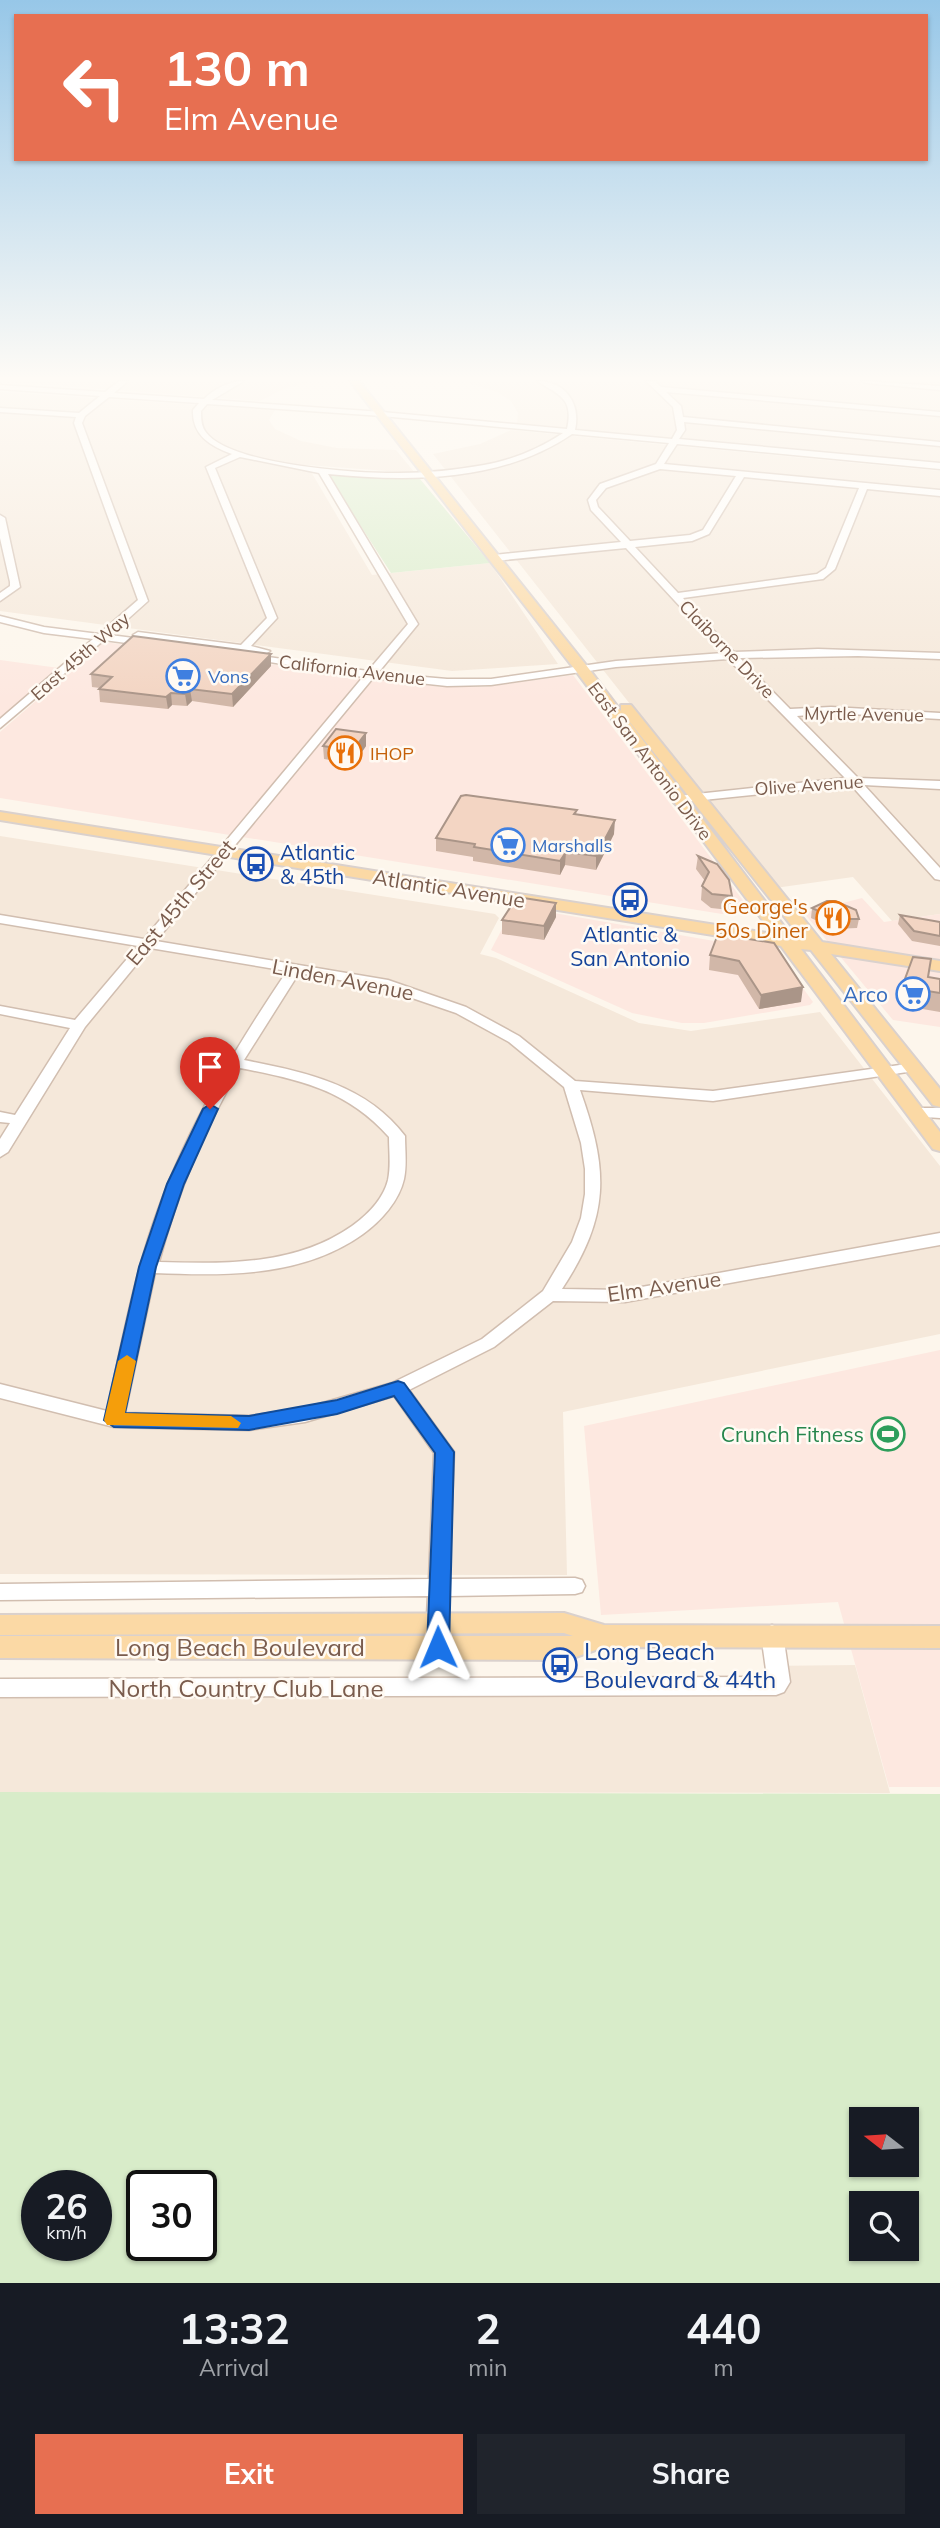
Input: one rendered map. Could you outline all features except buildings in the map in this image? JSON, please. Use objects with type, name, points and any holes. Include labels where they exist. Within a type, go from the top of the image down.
[{"type":"main road","name":"East San Antonio Drive","points":[[438,488],[501,558]]},
{"type":"main road","name":"East San Antonio Drive","points":[[450,488],[501,558],[587,668],[699,797],[940,1101]]},
{"type":"main road","name":"East San Antonio Drive","points":[[587,668],[678,800],[940,1145]]},
{"type":"main road","name":"Atlantic Avenue","points":[[0,807],[226,847],[783,936],[820,947],[940,966]]},
{"type":"main road","name":"Atlantic Avenue","points":[[0,817],[226,847]]},
{"type":"main road","name":"Atlantic Avenue","points":[[783,936],[808,933],[940,953]]},
{"type":"main road","name":"Long Beach Boulevard","points":[[0,1625],[437,1635],[567,1649],[604,1636],[772,1634],[940,1637]]},
{"type":"main road","name":"Long Beach Boulevard","points":[[0,1647],[437,1635]]},
{"type":"street","name":"East 45th Way","points":[[0,725],[143,601],[102,488]]},
{"type":"street","points":[[218,488],[272,618],[241,652]]},
{"type":"street","name":"East 45th Street","points":[[0,1152],[17,1120],[79,1025],[413,624],[332,488]]},
{"type":"street","name":"Claiborne Drive","points":[[602,488],[592,500],[599,516],[853,780],[940,876]]},
{"type":"street","points":[[501,558],[692,538],[706,532],[733,488]]},
{"type":"street","points":[[676,596],[820,577],[830,569],[863,488]]},
{"type":"street","points":[[888,488],[940,493]]},
{"type":"street","points":[[0,518],[15,587],[0,598]]},
{"type":"street","name":"California Avenue","points":[[2,620],[473,683],[514,681],[587,668],[729,653],[820,651],[940,656]]},
{"type":"street","name":"Myrtle Avenue","points":[[788,713],[831,709],[940,716]]},
{"type":"street","name":"Olive Avenue","points":[[678,800],[770,786],[853,780],[940,785]]},
{"type":"street","points":[[926,861],[940,863]]},
{"type":"street","name":"Linden Avenue","points":[[0,919],[383,983],[461,1010],[514,1039],[571,1084]]},
{"type":"street","points":[[114,1420],[148,1267],[175,1184],[235,1063],[295,969]]},
{"type":"street","points":[[0,1010],[79,1025]]},
{"type":"street","points":[[148,1267],[253,1267],[311,1256],[346,1240],[381,1210],[397,1176],[397,1136],[365,1104],[338,1088],[305,1077],[235,1063]]},
{"type":"street","points":[[0,1391],[114,1420],[249,1423],[327,1410],[398,1388],[488,1343],[548,1295],[570,1265],[586,1234],[595,1189],[589,1131],[571,1084],[713,1096],[914,1068]]},
{"type":"street","points":[[915,1113],[940,1113]]},
{"type":"street","points":[[0,1116],[17,1120]]},
{"type":"street","name":"Elm Avenue","points":[[548,1295],[625,1296],[940,1239]]},
{"type":"street","points":[[398,1388],[444,1452],[437,1635]]},
{"type":"street","points":[[0,1592],[575,1586]]},
{"type":"street","name":"North Country Club Lane","points":[[0,1688],[776,1686],[779,1682],[772,1634]]},
{"type":"shaded area","points":[[0,488],[320,488],[372,575],[490,563],[558,664],[452,671],[0,611]]},
{"type":"shaded area","points":[[459,488],[940,488],[940,914],[892,921],[853,877],[775,888]]},
{"type":"shaded area","points":[[104,642],[441,687],[485,687],[573,675],[748,907],[742,914],[722,914],[0,798],[0,732]]},
{"type":"shaded area","points":[[0,660],[59,668],[0,718]]},
{"type":"shaded area","points":[[0,836],[495,914],[499,918],[480,954],[496,958],[639,1023],[691,1031],[820,1012],[940,1166],[940,1334],[563,1412],[567,1575],[0,1574]]},
{"type":"shaded area","points":[[862,898],[884,922],[940,914],[940,1027],[893,1020],[804,913]]},
{"type":"shaded area","points":[[514,906],[777,952],[813,1002],[810,1005],[704,1023],[682,1023],[632,1013],[491,950]]},
{"type":"shaded area","points":[[940,1350],[940,1787],[889,1787],[838,1602],[601,1615],[584,1426]]},
{"type":"shaded area","points":[[855,1665],[890,1793],[0,1792],[0,1692],[769,1692],[766,1666]]},
{"type":"green space","points":[[336,488],[427,488],[490,563],[391,573]]},
{"type":"green space","points":[[0,1792],[940,1794],[940,2283],[0,2283]]},
{"type":"slow traffic","points":[[127,1361],[114,1420],[231,1423]]},
{"type":"place","name":"Vons","points":[[183,676]]},
{"type":"place","name":"IHOP","points":[[345,753]]},
{"type":"place","name":"Marshalls","points":[[508,845]]},
{"type":"place","name":"Atlantic & 45th","points":[[256,864]]},
{"type":"place","name":"Atlantic & San Antonio","points":[[630,900]]},
{"type":"place","name":"George's 50s Diner","points":[[833,918]]},
{"type":"place","name":"Arco","points":[[913,994]]},
{"type":"place","name":"Crunch Fitness","points":[[888,1434]]},
{"type":"place","name":"Long Beach Boulevard & 44th","points":[[560,1665]]},
{"type":"route","points":[[210,1109],[175,1184],[148,1267],[114,1420],[249,1423],[305,1415],[398,1388],[444,1452],[436,1624],[438,1647]]}]
